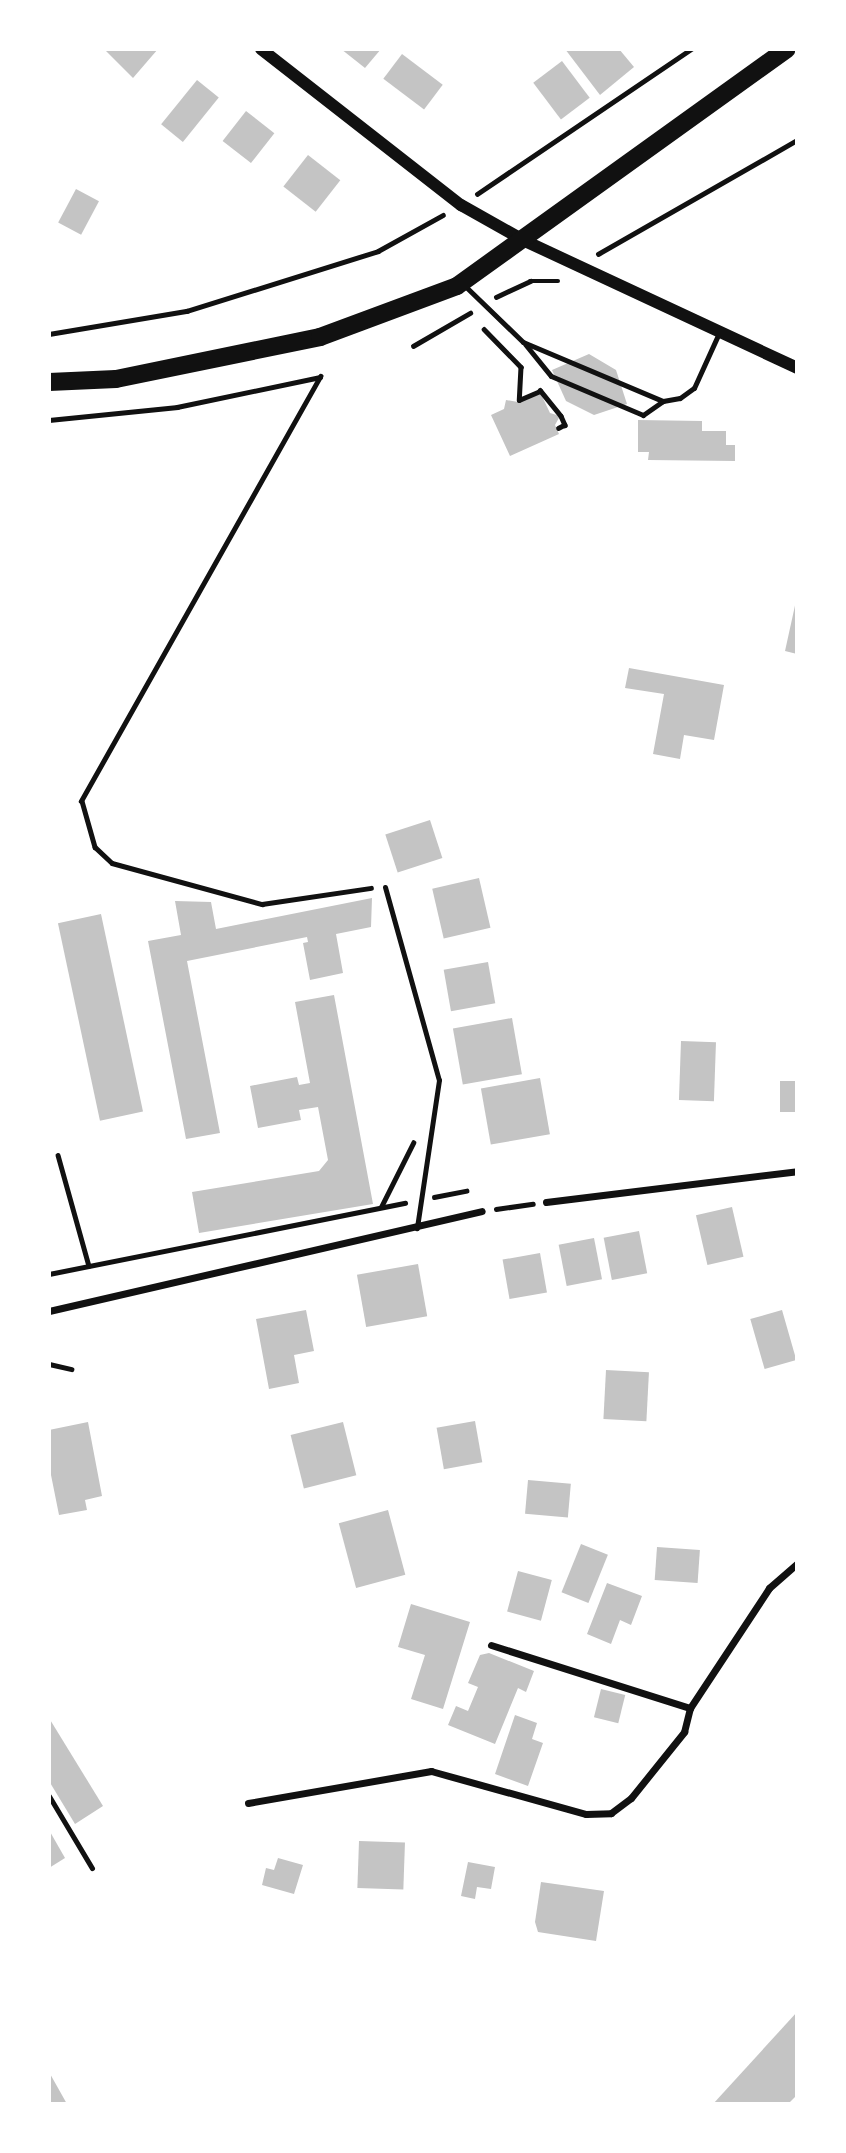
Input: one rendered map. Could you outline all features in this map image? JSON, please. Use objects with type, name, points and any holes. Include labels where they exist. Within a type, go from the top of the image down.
[{"type":"main road","points":[[49,382],[116,379],[320,337],[413,306],[461,283],[525,241],[787,49]]},
{"type":"street","points":[[261,49],[461,205],[525,241],[797,368]]},
{"type":"street","points":[[546,1202],[797,1171]]},
{"type":"street","points":[[49,1311],[418,1228],[482,1211]]},
{"type":"street","points":[[248,1802],[431,1771],[586,1814],[611,1813],[631,1798],[684,1732],[690,1708],[769,1588],[797,1564]]},
{"type":"street","points":[[491,1645],[690,1708]]},
{"type":"lane","points":[[461,283],[523,342],[551,376],[643,415],[663,401],[680,398],[694,388],[719,333]]},
{"type":"lane","points":[[523,342],[663,401]]},
{"type":"lane","points":[[385,887],[439,1080],[418,1228]]},
{"type":"lane","points":[[49,1364],[71,1369]]},
{"type":"lane","points":[[49,1796],[92,1868]]},
{"type":"path","points":[[49,334],[187,311],[378,251],[461,205],[691,49]]},
{"type":"path","points":[[592,258],[797,140]]},
{"type":"path","points":[[469,313],[527,375]]},
{"type":"path","points":[[521,368],[519,400],[540,391]]},
{"type":"path","points":[[49,420],[177,407],[321,376],[82,801],[95,847],[112,863],[148,874],[184,879],[262,904],[385,887]]},
{"type":"path","points":[[534,383],[561,416],[565,425],[559,428]]},
{"type":"path","points":[[381,1208],[415,1139]]},
{"type":"path","points":[[58,1155],[89,1266]]},
{"type":"path","points":[[49,1274],[466,1191]]},
{"type":"path","points":[[482,1211],[546,1202]]},
{"type":"building","points":[[104,49],[158,49],[133,78]]},
{"type":"building","points":[[341,49],[381,49],[365,68]]},
{"type":"building","points":[[565,49],[619,49],[634,67],[600,95]]},
{"type":"building","points":[[402,54],[443,85],[424,109],[383,79]]},
{"type":"building","points":[[562,61],[590,98],[561,119],[533,83]]},
{"type":"building","points":[[197,80],[219,98],[183,142],[161,124]]},
{"type":"building","points":[[246,111],[274,133],[251,163],[223,141]]},
{"type":"building","points":[[308,155],[340,180],[316,212],[283,187]]},
{"type":"building","points":[[76,189],[99,201],[81,235],[58,223]]},
{"type":"building","points":[[589,354],[616,370],[627,404],[594,415],[566,401],[552,370]]},
{"type":"building","points":[[540,392],[550,413],[560,416],[555,425],[559,434],[510,456],[491,415],[504,409],[506,400],[518,402]]},
{"type":"building","points":[[638,420],[702,421],[702,431],[726,431],[726,445],[735,445],[735,461],[648,460],[649,452],[638,452]]},
{"type":"building","points":[[797,601],[797,654],[785,651]]},
{"type":"building","points":[[629,668],[724,685],[714,740],[684,735],[680,759],[653,754],[664,694],[625,688]]},
{"type":"building","points":[[430,820],[442,858],[398,873],[385,835]]},
{"type":"building","points":[[479,878],[490,928],[444,938],[432,889]]},
{"type":"building","points":[[372,898],[371,927],[336,934],[343,973],[310,980],[303,943],[308,942],[307,937],[187,961],[220,1133],[186,1139],[148,941],[181,935],[175,901],[211,902],[216,929]]},
{"type":"building","points":[[101,914],[143,1112],[100,1121],[58,923]]},
{"type":"building","points":[[488,962],[495,1003],[451,1011],[444,970]]},
{"type":"building","points":[[334,995],[373,1204],[199,1233],[192,1192],[319,1171],[328,1160],[318,1107],[299,1110],[301,1120],[258,1128],[250,1086],[297,1077],[299,1085],[310,1083],[295,1002]]},
{"type":"building","points":[[512,1018],[522,1074],[463,1085],[453,1028]]},
{"type":"building","points":[[681,1041],[716,1042],[714,1101],[679,1100]]},
{"type":"building","points":[[540,1078],[550,1134],[491,1145],[481,1088]]},
{"type":"building","points":[[780,1081],[797,1081],[797,1112],[780,1112]]},
{"type":"building","points":[[732,1207],[743,1257],[707,1265],[696,1215]]},
{"type":"building","points":[[639,1231],[647,1273],[612,1280],[604,1238]]},
{"type":"building","points":[[594,1238],[602,1279],[567,1286],[559,1245]]},
{"type":"building","points":[[540,1253],[547,1292],[510,1299],[503,1260]]},
{"type":"building","points":[[418,1264],[427,1316],[366,1327],[357,1275]]},
{"type":"building","points":[[306,1310],[314,1351],[294,1355],[299,1383],[269,1389],[256,1319]]},
{"type":"building","points":[[782,1310],[796,1360],[765,1369],[750,1319]]},
{"type":"building","points":[[606,1370],[649,1372],[646,1421],[603,1419]]},
{"type":"building","points":[[475,1421],[482,1462],[444,1469],[437,1428]]},
{"type":"building","points":[[88,1422],[102,1496],[85,1500],[87,1510],[59,1515],[49,1465],[49,1430]]},
{"type":"building","points":[[343,1422],[356,1475],[304,1488],[291,1435]]},
{"type":"building","points":[[528,1480],[571,1484],[568,1518],[525,1514]]},
{"type":"building","points":[[388,1510],[405,1575],[356,1588],[339,1523]]},
{"type":"building","points":[[581,1544],[608,1555],[588,1603],[562,1592]]},
{"type":"building","points":[[657,1547],[700,1550],[698,1583],[655,1580]]},
{"type":"building","points":[[518,1571],[552,1580],[541,1621],[507,1612]]},
{"type":"building","points":[[607,1583],[642,1596],[631,1625],[620,1620],[611,1644],[587,1634]]},
{"type":"building","points":[[411,1604],[470,1622],[443,1709],[411,1699],[425,1655],[398,1647]]},
{"type":"building","points":[[489,1653],[534,1671],[526,1692],[518,1688],[495,1744],[448,1725],[456,1706],[468,1711],[478,1687],[468,1683],[480,1655]]},
{"type":"building","points":[[601,1689],[625,1695],[618,1723],[594,1717]]},
{"type":"building","points":[[515,1715],[537,1723],[532,1739],[543,1743],[528,1786],[495,1774]]},
{"type":"building","points":[[49,1718],[103,1806],[75,1824],[49,1781]]},
{"type":"building","points":[[49,1830],[65,1858],[49,1868]]},
{"type":"building","points":[[359,1841],[405,1843],[403,1890],[357,1888]]},
{"type":"building","points":[[278,1858],[303,1865],[294,1894],[262,1885],[266,1868],[274,1870]]},
{"type":"building","points":[[468,1862],[495,1867],[491,1889],[477,1887],[475,1899],[461,1896]]},
{"type":"building","points":[[541,1882],[604,1891],[596,1941],[538,1932],[535,1922]]},
{"type":"building","points":[[797,2012],[797,2095],[788,2104],[713,2104]]},
{"type":"building","points":[[49,2072],[67,2104],[49,2104]]}]
